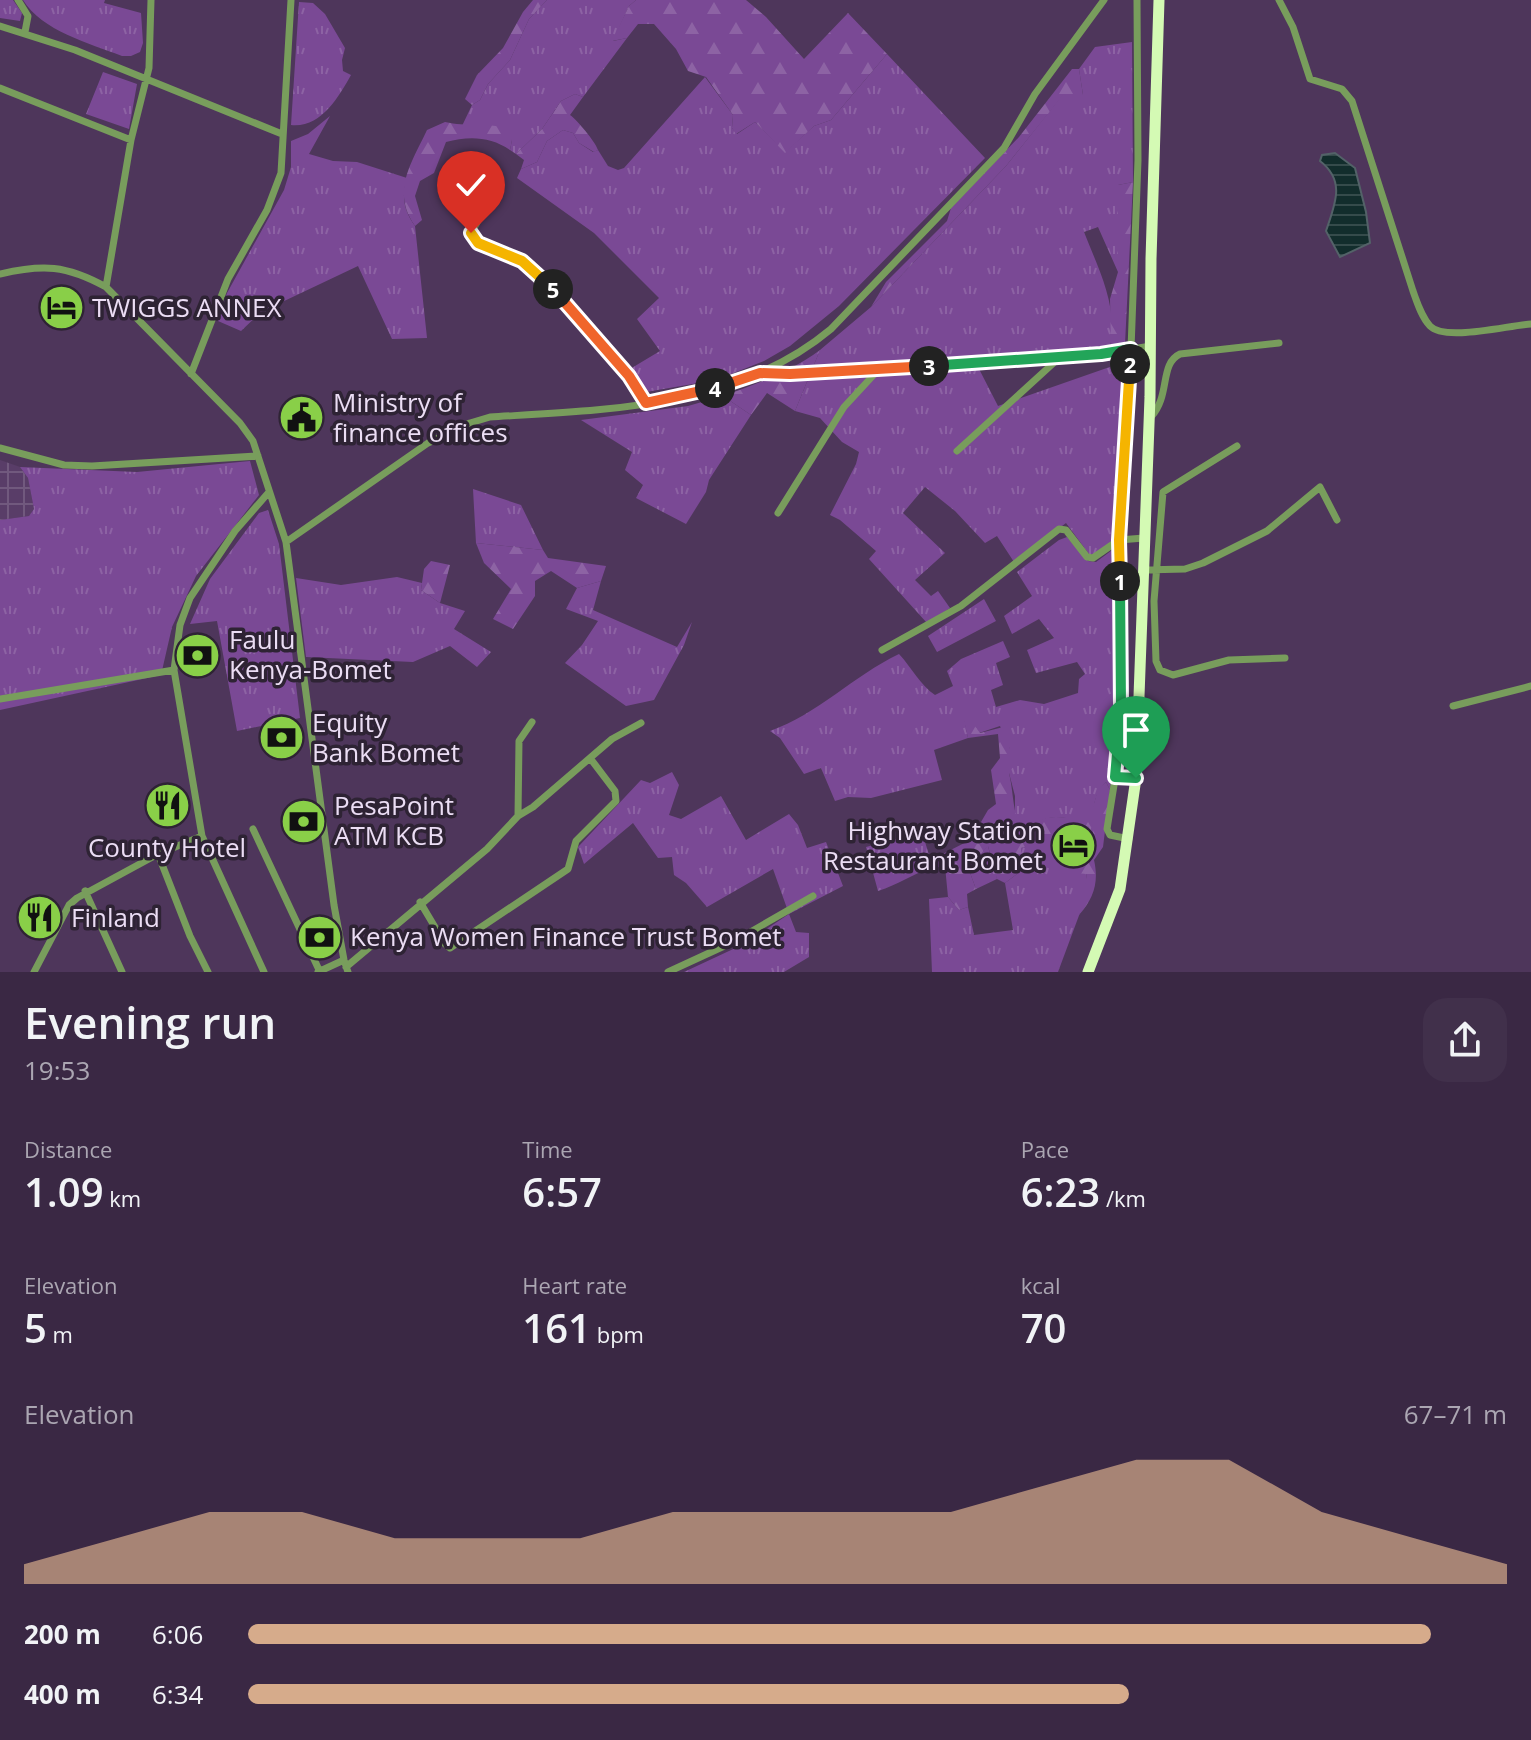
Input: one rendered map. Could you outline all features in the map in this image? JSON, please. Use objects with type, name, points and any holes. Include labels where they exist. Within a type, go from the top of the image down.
[{"type":"highway","points":[[1088,972],[1120,889],[1136,778],[1149,420],[1159,0]]},
{"type":"street","points":[[18,0],[28,16],[25,32]]},
{"type":"street","points":[[106,287],[131,140],[146,79],[151,47],[151,0]]},
{"type":"street","points":[[191,374],[228,279],[281,173],[291,0]]},
{"type":"street","points":[[286,542],[428,443],[470,423],[490,417],[584,411],[697,394],[760,373],[799,353],[831,329],[1004,148],[1035,94],[1104,0]]},
{"type":"street","points":[[1129,839],[1107,833],[1121,708],[1119,540],[1131,349],[1138,160],[1137,0]]},
{"type":"street","points":[[1279,0],[1293,27],[1310,79],[1342,89],[1352,101],[1413,291],[1431,328],[1449,334],[1531,324]]},
{"type":"street","points":[[0,26],[75,50],[282,134]]},
{"type":"street","points":[[0,88],[131,140]]},
{"type":"street","points":[[1138,160],[1155,162]]},
{"type":"street","points":[[495,191],[473,226],[472,237],[482,245],[511,255],[544,279],[629,376],[646,403]]},
{"type":"street","points":[[0,274],[37,267],[57,267],[106,287],[247,431],[286,542],[346,966]]},
{"type":"street","points":[[1149,420],[1160,407],[1171,358],[1180,354],[1279,343]]},
{"type":"street","points":[[760,373],[1061,357],[1151,346]]},
{"type":"street","points":[[957,451],[1061,357]]},
{"type":"street","points":[[778,513],[844,407],[880,368]]},
{"type":"street","points":[[1237,446],[1163,492],[1156,569],[1156,661],[1160,670],[1173,675],[1229,660],[1285,658]]},
{"type":"street","points":[[0,448],[64,465],[92,466],[258,456]]},
{"type":"street","points":[[1143,570],[1185,569],[1255,539],[1318,488],[1322,488],[1337,520]]},
{"type":"street","points":[[264,972],[202,836],[174,670],[180,625],[190,598],[228,542],[269,492]]},
{"type":"street","points":[[882,650],[961,606],[1059,529],[1066,530],[1087,557],[1093,558],[1119,540],[1144,538]]},
{"type":"street","points":[[0,699],[174,670]]},
{"type":"street","points":[[1453,706],[1531,686]]},
{"type":"street","points":[[518,816],[519,741],[532,722]]},
{"type":"street","points":[[253,829],[319,972],[346,966],[487,849],[518,816],[533,807],[620,733],[641,723]]},
{"type":"street","points":[[420,902],[442,941],[450,948],[568,869],[576,841],[616,801],[615,791],[590,758]]},
{"type":"street","points":[[1115,777],[1136,778]]},
{"type":"street","points":[[34,972],[69,905],[85,891],[158,854],[202,836]]},
{"type":"street","points":[[158,854],[190,936],[208,972]]},
{"type":"street","points":[[85,891],[122,972]]},
{"type":"street","points":[[668,972],[720,949],[813,896]]},
{"type":"shaded area","points":[[1335,153],[1355,168],[1370,243],[1340,257],[1326,231],[1335,202],[1336,185],[1320,161],[1322,155]]},
{"type":"shaded area","points":[[0,460],[20,467],[28,478],[34,509],[29,516],[0,520]]},
{"type":"green space","points":[[0,0],[13,0],[22,13],[20,21],[0,18]]},
{"type":"green space","points":[[23,0],[105,0],[104,3],[141,13],[143,43],[140,52],[122,56],[67,35],[42,20]]},
{"type":"green space","points":[[533,0],[547,0],[529,19],[510,60],[488,84],[480,100],[472,105],[465,99],[477,75],[503,48]]},
{"type":"green space","points":[[547,0],[636,0],[629,6],[613,41],[627,38],[583,97],[575,94],[561,101],[542,129],[516,154],[510,150],[512,140],[462,126],[472,105],[480,100],[488,84],[510,60],[529,19]]},
{"type":"green space","points":[[636,0],[746,0],[804,59],[848,13],[887,54],[831,120],[814,126],[785,153],[755,122],[736,134],[732,128],[733,115],[706,77],[688,71],[676,49],[654,24],[638,24],[627,38],[612,41],[629,6]]},
{"type":"green space","points":[[299,2],[313,3],[325,14],[345,48],[343,71],[351,75],[320,117],[302,125],[291,125]]},
{"type":"green space","points":[[1132,42],[1133,182],[1118,185],[1118,272],[1098,227],[1084,232],[1107,292],[1112,323],[1108,356],[978,367],[998,406],[1124,362],[1116,538],[1094,555],[1089,554],[1066,523],[1014,562],[997,536],[985,543],[955,511],[925,487],[903,513],[945,553],[915,580],[931,596],[938,591],[950,608],[927,623],[869,559],[876,551],[830,515],[859,452],[842,442],[820,418],[795,411],[820,350],[871,307],[1006,166],[1064,93],[1083,95],[1079,69],[1095,47]]},
{"type":"green space","points":[[887,54],[985,158],[839,306],[790,346],[764,361],[716,380],[646,392],[630,369],[660,351],[637,319],[659,298],[594,233],[517,178],[521,169],[537,162],[547,141],[563,130],[573,133],[579,143],[593,152],[598,150],[608,166],[618,170],[624,168],[705,77],[733,115],[732,128],[737,134],[755,122],[785,152],[814,126],[831,120]]},
{"type":"green space","points":[[1072,69],[1079,69],[1083,95],[1074,98],[1064,94],[1006,166],[871,307],[886,282],[947,221],[951,208],[1019,137]]},
{"type":"green space","points":[[103,72],[137,84],[129,129],[86,114]]},
{"type":"green space","points":[[575,94],[583,97],[570,115],[586,131],[598,150],[594,152],[579,143],[573,133],[563,130],[547,141],[537,162],[521,169],[524,160],[516,154],[542,129],[561,101]]},
{"type":"green space","points":[[330,116],[309,154],[333,161],[357,162],[407,178],[405,203],[415,226],[427,338],[392,339],[358,266],[261,312],[241,331],[218,321],[227,293],[284,190],[291,167],[291,141],[308,134]]},
{"type":"green space","points":[[445,122],[506,128],[512,140],[510,150],[479,138],[446,142],[434,173],[420,181],[415,196],[422,220],[415,226],[404,201],[406,178],[427,130]]},
{"type":"green space","points":[[1133,182],[1125,344],[1111,345],[1110,299],[1118,272],[1118,185]]},
{"type":"green space","points":[[820,350],[795,411],[767,393],[751,415],[723,396],[785,371]]},
{"type":"green space","points":[[723,396],[751,415],[709,480],[706,492],[686,524],[636,498],[643,485],[625,470],[632,452],[581,420],[688,406]]},
{"type":"green space","points":[[250,461],[259,495],[196,576],[172,627],[161,675],[0,710],[0,520],[29,516],[34,509],[28,478],[20,467],[137,472]]},
{"type":"green space","points":[[473,489],[521,505],[543,550],[476,543]]},
{"type":"green space","points":[[268,510],[279,544],[300,718],[237,731],[217,621],[190,624],[210,579],[259,513]]},
{"type":"green space","points":[[1067,537],[1088,561],[1096,562],[1115,548],[1116,752],[1110,790],[1106,782],[1095,802],[1093,843],[1080,843],[1057,853],[1051,850],[1055,835],[1066,818],[1043,819],[1023,832],[1015,819],[1015,796],[1009,773],[1010,749],[1000,726],[979,733],[964,717],[968,738],[934,750],[942,780],[871,798],[848,797],[835,801],[821,768],[804,774],[780,738],[770,731],[804,715],[899,654],[935,695],[953,686],[947,671],[961,659],[1003,641],[1010,657],[996,663],[1003,685],[991,690],[996,707],[1020,700],[1044,704],[1078,693],[1079,679],[1085,674],[1077,662],[1036,673],[1027,650],[1054,638],[1039,619],[1012,634],[1004,616],[1032,596],[1017,572]]},
{"type":"green space","points":[[476,543],[543,550],[548,558],[606,566],[601,581],[577,588],[551,571],[535,581],[535,596],[513,629],[493,619],[511,589],[484,563]]},
{"type":"green space","points":[[431,561],[450,565],[440,603],[421,590],[424,569]]},
{"type":"green space","points":[[397,577],[422,583],[421,590],[440,603],[465,611],[454,629],[491,652],[477,667],[450,646],[413,662],[306,657],[296,578],[341,585]]},
{"type":"green space","points":[[601,581],[593,610],[677,647],[692,622],[684,645],[654,700],[626,706],[565,663],[598,621],[566,609],[577,588]]},
{"type":"green space","points":[[984,599],[996,621],[937,652],[928,636]]},
{"type":"green space","points":[[972,714],[974,725],[980,733],[1007,726],[1010,749],[1018,759],[1009,773],[1015,811],[1023,831],[1043,819],[1067,818],[1068,828],[1054,836],[1051,850],[1057,853],[1080,843],[1093,842],[1093,828],[1086,826],[1082,817],[1092,811],[1098,789],[1106,782],[1110,790],[1103,847],[1094,860],[1094,889],[1079,915],[1087,874],[1074,873],[1068,865],[1048,867],[1040,856],[1032,857],[1031,845],[1021,848],[1021,871],[1005,883],[997,879],[988,846],[981,854],[965,859],[976,889],[967,894],[968,907],[959,910],[948,897],[945,866],[933,868],[931,860],[984,833],[981,822],[996,804],[991,770],[1000,758],[998,734],[968,738],[963,716]]},
{"type":"green space","points":[[672,772],[679,785],[669,815],[681,819],[721,796],[746,840],[789,814],[798,825],[807,848],[826,842],[843,886],[789,914],[773,869],[707,907],[686,883],[674,875],[672,857],[658,858],[633,823],[584,864],[578,847],[641,780],[650,783]]},
{"type":"green space","points":[[922,832],[933,868],[878,891],[866,847]]},
{"type":"green space","points":[[1031,844],[1040,855],[1087,873],[1084,902],[1058,972],[932,972],[929,899],[948,897],[959,910],[968,907],[974,935],[1013,930],[1005,883],[1021,871],[1021,848]]},
{"type":"green space","points":[[988,845],[997,879],[976,889],[965,859],[981,854]]},
{"type":"green space","points":[[789,914],[796,932],[809,933],[809,957],[784,972],[684,972],[744,944]]},
{"type":"place","name":"TWIGGS ANNEX","points":[[61,308]]},
{"type":"place","name":"Ministry of finance offices","points":[[302,418]]},
{"type":"place","name":"Faulu Kenya-Bomet","points":[[198,655]]},
{"type":"place","name":"Equity Bank Bomet","points":[[281,738]]},
{"type":"place","name":"County Hotel","points":[[167,805]]},
{"type":"place","name":"PesaPoint ATM KCB","points":[[303,821]]},
{"type":"place","name":"Highway Station Restaurant Bomet","points":[[1074,846]]},
{"type":"place","name":"Finland","points":[[40,918]]},
{"type":"place","name":"Kenya Women Finance Trust Bomet","points":[[319,937]]},
{"type":"route","points":[[471,233],[478,243],[522,261],[544,279],[629,376],[646,403],[697,394],[760,373],[790,374],[1014,361],[1131,349],[1119,540],[1121,708],[1115,777],[1136,778]]}]
